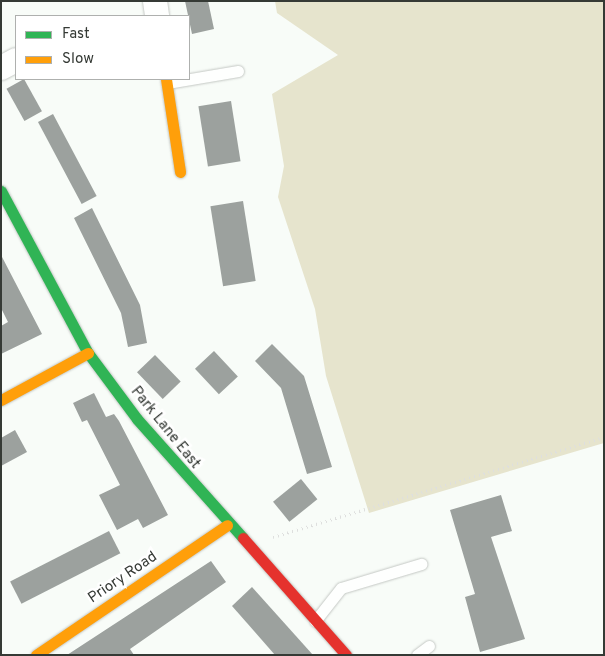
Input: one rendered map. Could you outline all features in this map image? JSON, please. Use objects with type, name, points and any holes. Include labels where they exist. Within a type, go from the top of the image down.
[{"type":"street","points":[[156,1],[157,15]]},
{"type":"street","points":[[1,68],[15,61]]},
{"type":"street","points":[[167,81],[180,172]]},
{"type":"street","name":"Park Lane East","points":[[1,191],[88,352],[227,525],[346,655]]},
{"type":"street","points":[[1,400],[88,352]]},
{"type":"street","name":"Priory Road","points":[[36,655],[227,525]]},
{"type":"lane","points":[[190,78],[238,71]]},
{"type":"lane","points":[[315,621],[341,588],[420,564]]},
{"type":"lane","points":[[417,655],[429,646]]},
{"type":"path","points":[[246,545],[604,437]]},
{"type":"shaded area","points":[[275,1],[604,1],[604,443],[369,513],[326,376],[315,309],[278,197],[284,166],[272,94],[338,55],[277,13]]},
{"type":"building","points":[[185,1],[208,1],[214,29],[192,34],[190,15],[188,15]]},
{"type":"building","points":[[22,80],[25,80],[42,111],[24,121],[7,89]]},
{"type":"building","points":[[231,101],[241,161],[208,166],[198,106]]},
{"type":"building","points":[[53,114],[97,196],[82,204],[38,122]]},
{"type":"building","points":[[243,201],[256,281],[223,286],[210,206]]},
{"type":"building","points":[[92,208],[140,305],[147,343],[128,347],[121,313],[74,218]]},
{"type":"building","points":[[1,255],[42,334],[1,354],[1,326],[8,322],[1,308]]},
{"type":"building","points":[[272,344],[304,376],[332,467],[307,474],[281,388],[255,361]]},
{"type":"building","points":[[214,351],[238,377],[219,394],[195,369]]},
{"type":"building","points":[[155,355],[181,382],[163,399],[137,372]]},
{"type":"building","points":[[94,393],[106,417],[114,414],[119,421],[168,515],[143,528],[138,519],[117,530],[99,495],[120,485],[87,420],[82,422],[73,403]]},
{"type":"building","points":[[15,430],[27,452],[1,466],[1,438]]},
{"type":"building","points":[[301,479],[317,499],[289,522],[273,502]]},
{"type":"building","points":[[501,495],[512,531],[491,537],[525,639],[480,652],[465,597],[475,594],[450,510]]},
{"type":"building","points":[[109,531],[120,553],[21,604],[10,581]]},
{"type":"building","points":[[211,561],[226,582],[130,649],[134,655],[67,655]]},
{"type":"building","points":[[252,587],[313,655],[275,655],[232,606]]},
{"type":"traffic: fast","points":[[1,191],[88,353],[137,419],[243,538]]},
{"type":"traffic: slow","points":[[166,80],[180,172]]},
{"type":"traffic: slow","points":[[1,400],[88,353]]},
{"type":"traffic: slow","points":[[36,655],[227,525]]},
{"type":"traffic: jam","points":[[243,538],[346,655]]}]
